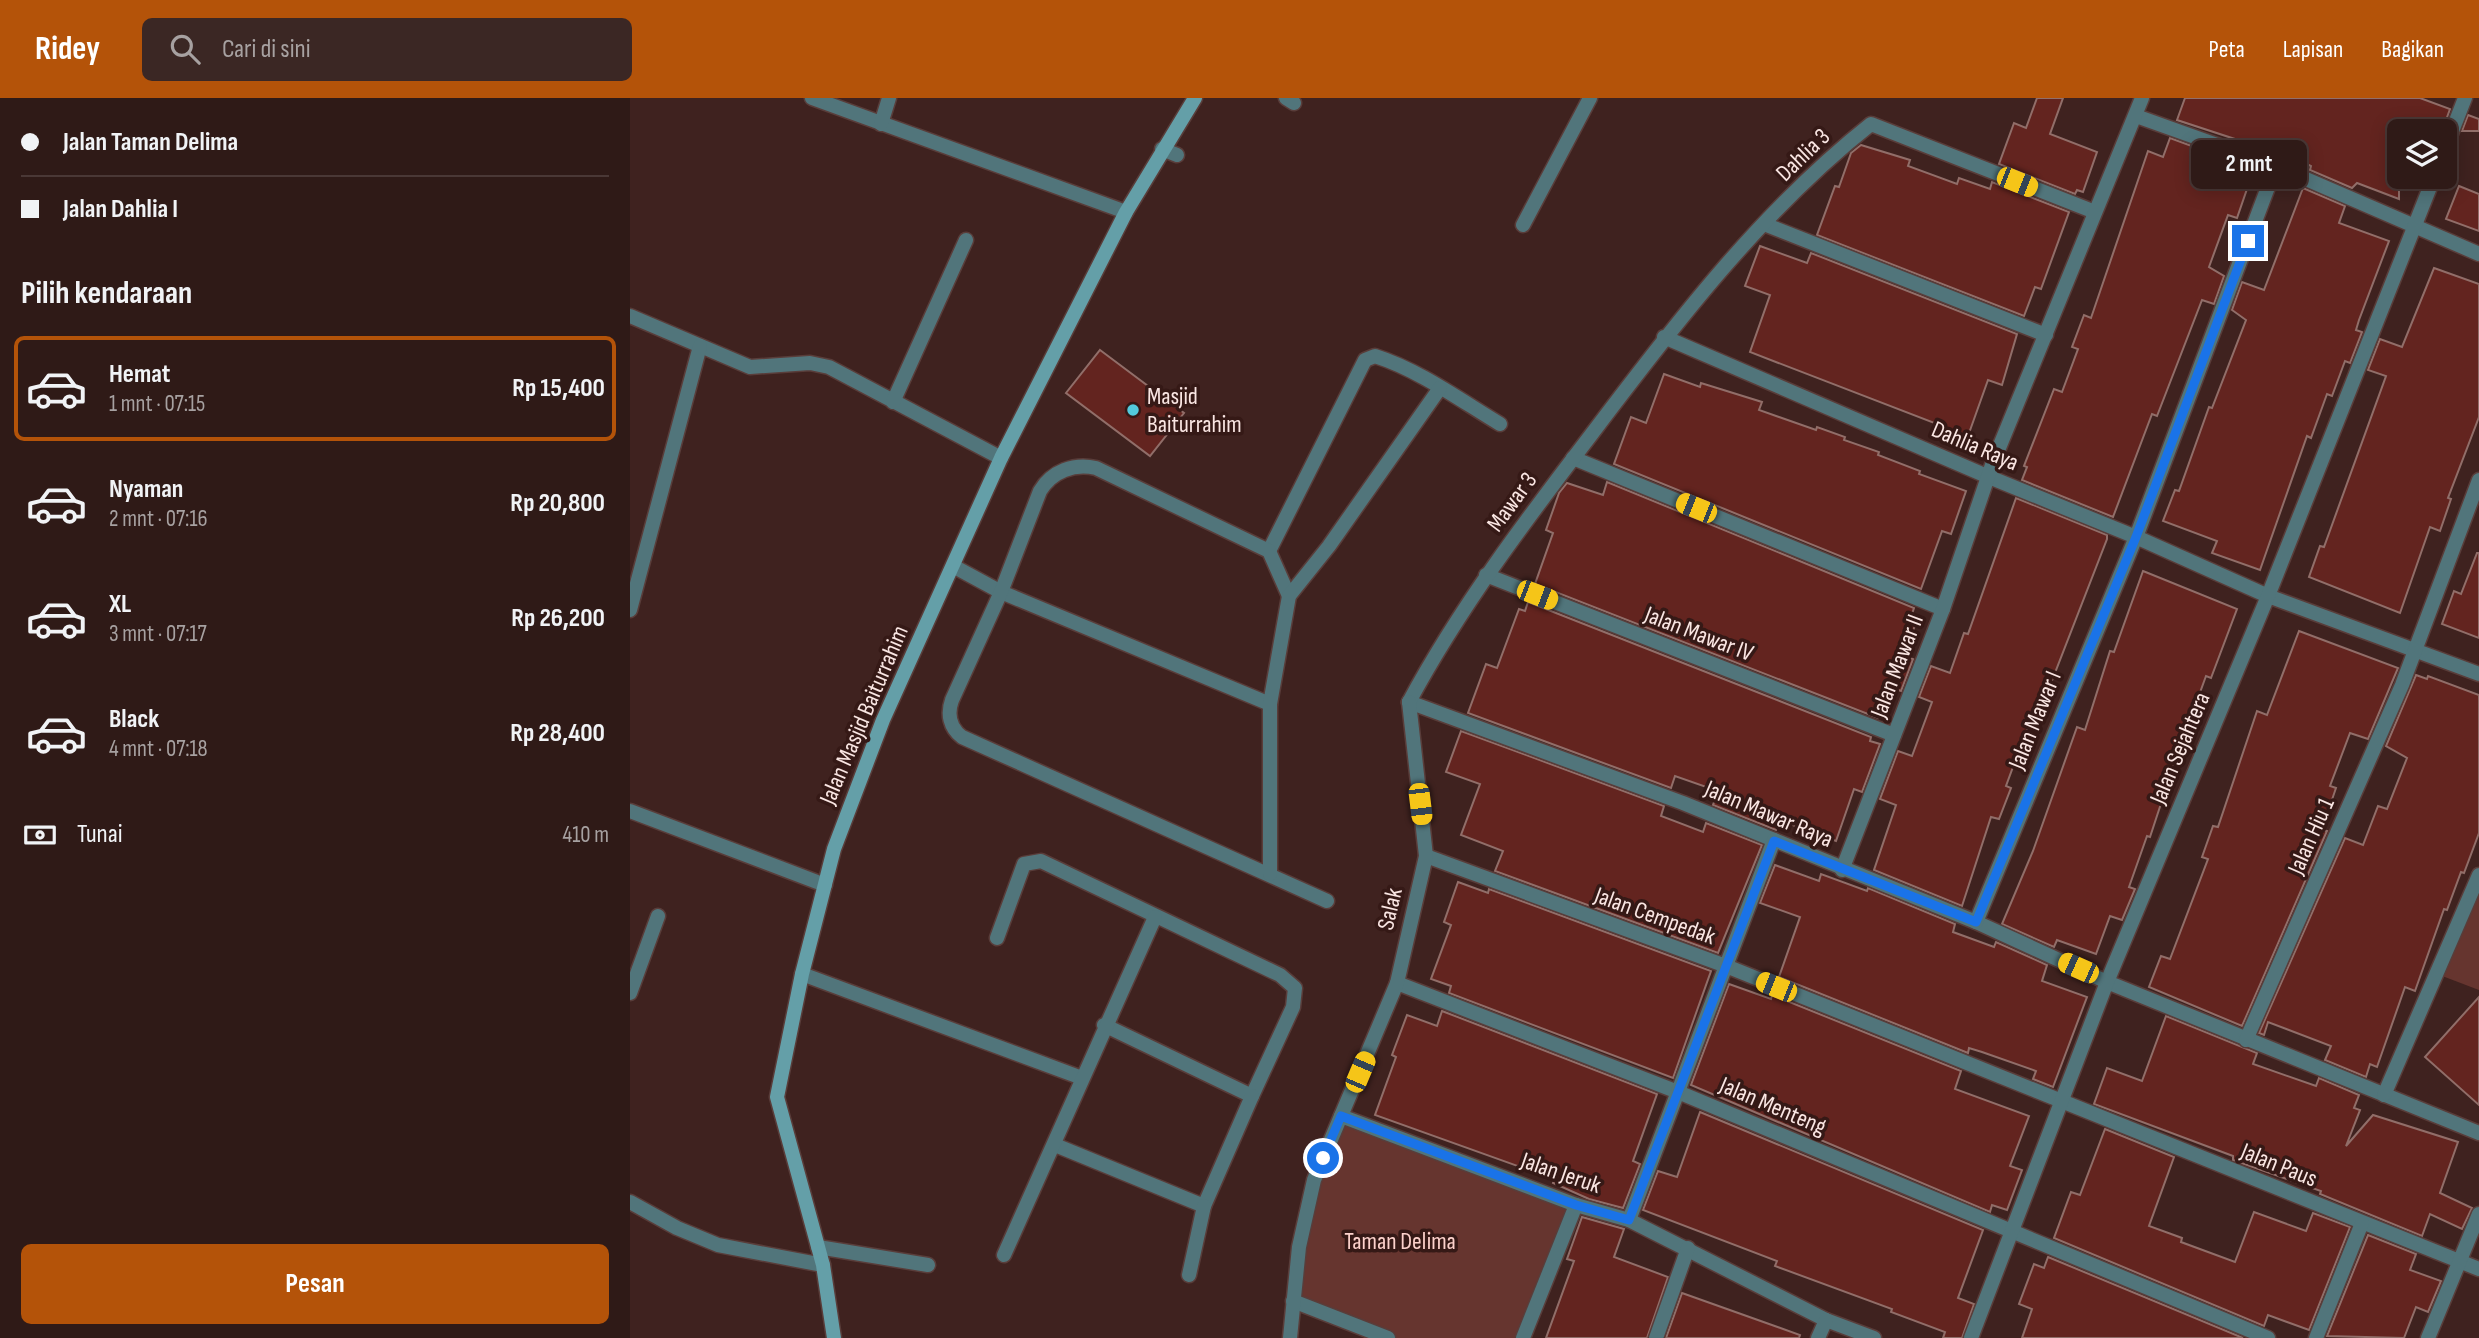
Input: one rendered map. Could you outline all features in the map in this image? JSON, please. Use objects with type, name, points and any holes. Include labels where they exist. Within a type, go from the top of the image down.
[{"type":"street","points":[[811,98],[1126,212]]},
{"type":"street","points":[[881,124],[889,98]]},
{"type":"street","name":"Jalan Masjid Baiturrahim","points":[[834,1338],[823,1265],[777,1097],[802,974],[825,885],[860,775],[1001,458],[1126,212],[1195,98]]},
{"type":"street","points":[[1524,225],[1590,98]]},
{"type":"street","name":"Jalan Mawar II","points":[[1842,870],[1943,609],[1989,477],[2142,98]]},
{"type":"street","points":[[2457,119],[2465,98]]},
{"type":"street","points":[[2136,116],[2276,166],[2479,254]]},
{"type":"street","name":"Dahlia 3","points":[[1664,337],[1764,225],[1871,124],[2095,212]]},
{"type":"street","points":[[1162,149],[1177,155]]},
{"type":"street","name":"Jalan Mawar I","points":[[1976,922],[2136,537],[2276,166]]},
{"type":"street","name":"Jalan Sejahtera","points":[[1970,1338],[2107,982],[2268,596],[2429,189]]},
{"type":"street","points":[[1764,225],[2046,335]]},
{"type":"street","points":[[893,402],[966,240]]},
{"type":"street","points":[[630,316],[750,367],[822,364],[1001,458]]},
{"type":"street","name":"Dahlia Raya","points":[[1664,337],[1989,477],[2136,537],[2268,596],[2479,674]]},
{"type":"street","name":"Mawar 3","points":[[1409,702],[1432,658],[1486,575],[1664,337]]},
{"type":"street","points":[[630,610],[700,346]]},
{"type":"street","points":[[1269,551],[1366,360],[1375,356],[1385,360],[1440,388],[1500,424]]},
{"type":"street","points":[[1269,874],[1270,704],[1289,596],[1329,546],[1440,388]]},
{"type":"street","points":[[1573,458],[1943,609]]},
{"type":"street","points":[[1289,596],[1269,551],[1096,468],[1080,466],[1056,474],[1045,484],[950,706],[949,718],[957,734],[1327,901]]},
{"type":"street","name":"Jalan Hiu 1","points":[[2246,1040],[2402,685],[2413,649],[2479,480]]},
{"type":"street","points":[[953,566],[1001,592],[1270,704]]},
{"type":"street","name":"Jalan Mawar IV","points":[[1486,575],[1894,735]]},
{"type":"street","name":"Jalan Mawar Raya","points":[[1409,702],[1683,803],[1842,870],[1976,922],[2107,982],[2246,1040],[2479,1133]]},
{"type":"street","name":"Salak","points":[[1290,1338],[1305,1213],[1314,1180],[1397,983],[1426,856],[1409,702]]},
{"type":"street","points":[[630,811],[825,885]]},
{"type":"street","points":[[1629,1220],[1774,841]]},
{"type":"street","name":"Jalan Cempedak","points":[[1426,856],[1726,966],[2062,1101]]},
{"type":"street","points":[[997,938],[1024,864],[1031,860],[1056,866],[1155,917],[1280,975],[1295,988],[1293,1007],[1204,1206],[1189,1275]]},
{"type":"street","points":[[2384,1095],[2479,875]]},
{"type":"street","points":[[630,993],[658,916]]},
{"type":"street","points":[[1004,1255],[1055,1145],[1104,1025],[1155,917]]},
{"type":"street","points":[[802,974],[1082,1079]]},
{"type":"street","name":"Jalan Menteng","points":[[1397,983],[1678,1092],[2267,1338]]},
{"type":"street","points":[[1104,1025],[1252,1096]]},
{"type":"street","name":"Jalan Paus","points":[[2062,1101],[2479,1269]]},
{"type":"street","name":"Jalan Jeruk","points":[[1341,1116],[1576,1205],[1629,1220],[1826,1320],[1874,1338]]},
{"type":"street","points":[[1055,1145],[1204,1206]]},
{"type":"street","points":[[630,1202],[677,1228],[718,1245],[823,1265]]},
{"type":"street","points":[[1523,1338],[1576,1205]]},
{"type":"street","points":[[2428,1338],[2479,1214]]},
{"type":"street","points":[[2316,1338],[2362,1223]]},
{"type":"street","points":[[818,1247],[928,1265]]},
{"type":"street","points":[[1656,1338],[1688,1248]]},
{"type":"street","points":[[1293,1301],[1369,1334],[1388,1338]]},
{"type":"street","points":[[1818,1338],[1826,1320]]},
{"type":"green space","points":[[2479,875],[2479,990],[2437,974]]},
{"type":"green space","name":"Taman Delima","points":[[1341,1116],[1576,1205],[1523,1338],[1383,1338],[1293,1301],[1299,1247]]},
{"type":"building","points":[[2037,98],[2063,98],[2050,134],[2097,152],[2083,192],[2077,190],[2075,194],[1999,164],[2014,123],[2026,128]]},
{"type":"building","points":[[2185,98],[2420,98],[2450,109],[2446,119],[2387,119],[2387,189],[2399,189],[2399,199],[2357,183],[2352,188],[2310,170],[2311,166],[2299,160],[2177,120]]},
{"type":"building","points":[[2468,115],[2479,119],[2479,131],[2462,131]]},
{"type":"building","points":[[2170,138],[2227,159],[2221,176],[2248,186],[2237,218],[2228,215],[2209,267],[2224,276],[2214,304],[2202,300],[2157,416],[2152,414],[2113,517],[2022,480],[2027,467],[2024,466],[2054,389],[2062,392],[2078,349],[2072,347],[2084,315],[2091,318],[2148,151],[2163,157]]},
{"type":"building","points":[[1861,145],[1910,160],[1908,166],[1957,184],[1959,178],[1990,189],[1992,182],[2069,212],[2041,289],[2035,287],[2024,316],[1817,235],[1835,186],[1839,187],[1851,153]]},
{"type":"building","points":[[2459,186],[2479,194],[2479,231],[2446,219]]},
{"type":"building","points":[[2303,188],[2345,206],[2339,223],[2389,241],[2359,320],[2356,330],[2362,332],[2350,363],[2345,361],[2332,396],[2327,394],[2311,438],[2307,436],[2260,570],[2212,553],[2217,541],[2163,521],[2175,490],[2179,491],[2209,407],[2212,408],[2246,320],[2232,310],[2242,282],[2264,290]]},
{"type":"building","points":[[1760,246],[1807,263],[1811,253],[2017,334],[2002,385],[1988,380],[1968,436],[1750,352],[1770,295],[1745,286]]},
{"type":"building","points":[[2434,268],[2479,284],[2479,417],[2448,498],[2451,499],[2440,531],[2430,527],[2400,613],[2309,577],[2320,546],[2324,547],[2386,376],[2368,370],[2380,339],[2402,347]]},
{"type":"building","points":[[1100,350],[1184,413],[1150,456],[1066,393]]},
{"type":"building","points":[[1664,374],[1700,387],[1701,383],[1762,402],[1759,410],[1845,437],[1844,440],[1879,452],[1878,455],[1920,471],[1919,474],[1966,491],[1951,534],[1942,531],[1921,589],[1614,464],[1631,417],[1646,423]]},
{"type":"building","points":[[1607,482],[1914,608],[1912,614],[1918,617],[1904,656],[1913,659],[1901,691],[1890,687],[1878,718],[1535,584],[1553,533],[1546,530],[1559,493],[1567,483],[1603,495]]},
{"type":"building","points":[[2016,498],[2107,535],[2107,539],[2044,701],[2039,700],[2024,737],[2006,786],[2011,788],[1999,819],[1991,817],[1962,906],[1874,870],[1896,805],[1880,799],[1898,751],[1912,756],[1932,702],[1919,697],[1931,666],[1950,673],[1964,633],[1968,634]]},
{"type":"building","points":[[2477,553],[2479,638],[2442,624],[2454,591],[2461,594]]},
{"type":"building","points":[[2143,571],[2237,609],[2211,678],[2206,676],[2190,720],[2195,722],[2183,754],[2178,752],[2150,837],[2147,836],[2129,887],[2135,889],[2122,920],[2110,916],[2096,954],[2057,940],[2054,947],[2002,924],[2033,851],[2077,727],[2085,730],[2110,651],[2114,652]]},
{"type":"building","points":[[1528,602],[1871,737],[1870,741],[1880,744],[1862,792],[1854,789],[1836,841],[1779,820],[1776,830],[1713,805],[1718,791],[1675,776],[1671,788],[1468,713],[1486,664],[1497,668],[1519,609],[1525,611]]},
{"type":"building","points":[[2299,631],[2398,668],[2368,739],[2350,733],[2330,786],[2336,788],[2322,830],[2327,831],[2242,1026],[2149,987],[2161,956],[2170,959],[2208,859],[2202,857],[2213,826],[2218,827],[2257,711],[2267,715]]},
{"type":"building","points":[[2416,675],[2427,679],[2428,676],[2479,695],[2479,833],[2447,910],[2444,909],[2415,991],[2405,987],[2377,1067],[2370,1064],[2366,1077],[2325,1060],[2331,1046],[2268,1022],[2264,1035],[2259,1033],[2345,838],[2363,845],[2378,806],[2387,809],[2407,758],[2386,746]]},
{"type":"building","points":[[1461,731],[1664,806],[1661,816],[1703,832],[1706,823],[1762,845],[1718,953],[1495,871],[1503,851],[1461,835],[1480,784],[1446,772]]},
{"type":"building","points":[[1775,865],[1819,881],[1821,874],[1867,891],[1868,888],[1955,924],[1953,932],[1994,947],[1996,942],[2047,965],[2042,981],[2087,997],[2053,1087],[2033,1079],[2036,1071],[1969,1048],[1968,1053],[1779,977],[1800,917],[1760,903]]},
{"type":"building","points":[[1458,882],[1488,893],[1489,889],[1711,971],[1673,1078],[1449,993],[1451,986],[1431,979],[1451,925],[1444,922]]},
{"type":"building","points":[[1729,984],[1771,999],[1772,995],[1961,1071],[1955,1089],[2029,1116],[2010,1166],[2022,1170],[2007,1210],[1992,1205],[1990,1212],[1691,1085]]},
{"type":"building","points":[[2479,997],[2479,1105],[2425,1057]]},
{"type":"building","points":[[1442,1011],[1657,1094],[1633,1161],[1640,1164],[1623,1208],[1589,1199],[1553,1183],[1554,1179],[1375,1115],[1396,1057],[1392,1055],[1407,1015],[1437,1026]]},
{"type":"building","points":[[2166,1016],[2257,1053],[2253,1064],[2316,1086],[2319,1078],[2359,1095],[2354,1108],[2360,1110],[2346,1146],[2373,1115],[2458,1142],[2440,1193],[2472,1208],[2462,1229],[2430,1214],[2422,1236],[2320,1194],[2321,1191],[2233,1160],[2233,1156],[2094,1104],[2107,1068],[2142,1081]]},
{"type":"building","points":[[1700,1112],[1983,1230],[1958,1298],[1974,1304],[1962,1338],[1943,1338],[1945,1332],[1891,1312],[1892,1309],[1775,1266],[1777,1261],[1643,1210],[1658,1171],[1677,1177]]},
{"type":"building","points":[[2105,1129],[2174,1157],[2149,1226],[2182,1238],[2181,1242],[2235,1262],[2254,1212],[2306,1231],[2313,1213],[2350,1227],[2309,1330],[2268,1315],[2264,1326],[2054,1238],[2071,1192],[2080,1195]]},
{"type":"building","points":[[1582,1217],[1624,1229],[1614,1257],[1668,1277],[1647,1338],[1546,1338],[1574,1261],[1567,1259]]},
{"type":"building","points":[[2368,1235],[2416,1254],[2410,1270],[2441,1281],[2428,1312],[2416,1307],[2404,1338],[2327,1336]]},
{"type":"building","points":[[2048,1257],[2243,1338],[2022,1338],[2032,1309],[2019,1304],[2034,1264],[2044,1268]]},
{"type":"building","points":[[1682,1293],[1800,1335],[1799,1338],[1666,1338]]},
{"type":"place","name":"Masjid Baiturrahim","points":[[1133,410]]},
{"type":"route","points":[[1323,1158],[1341,1116],[1576,1205],[1629,1220],[1774,841],[1976,922],[2136,537],[2248,241]]}]
